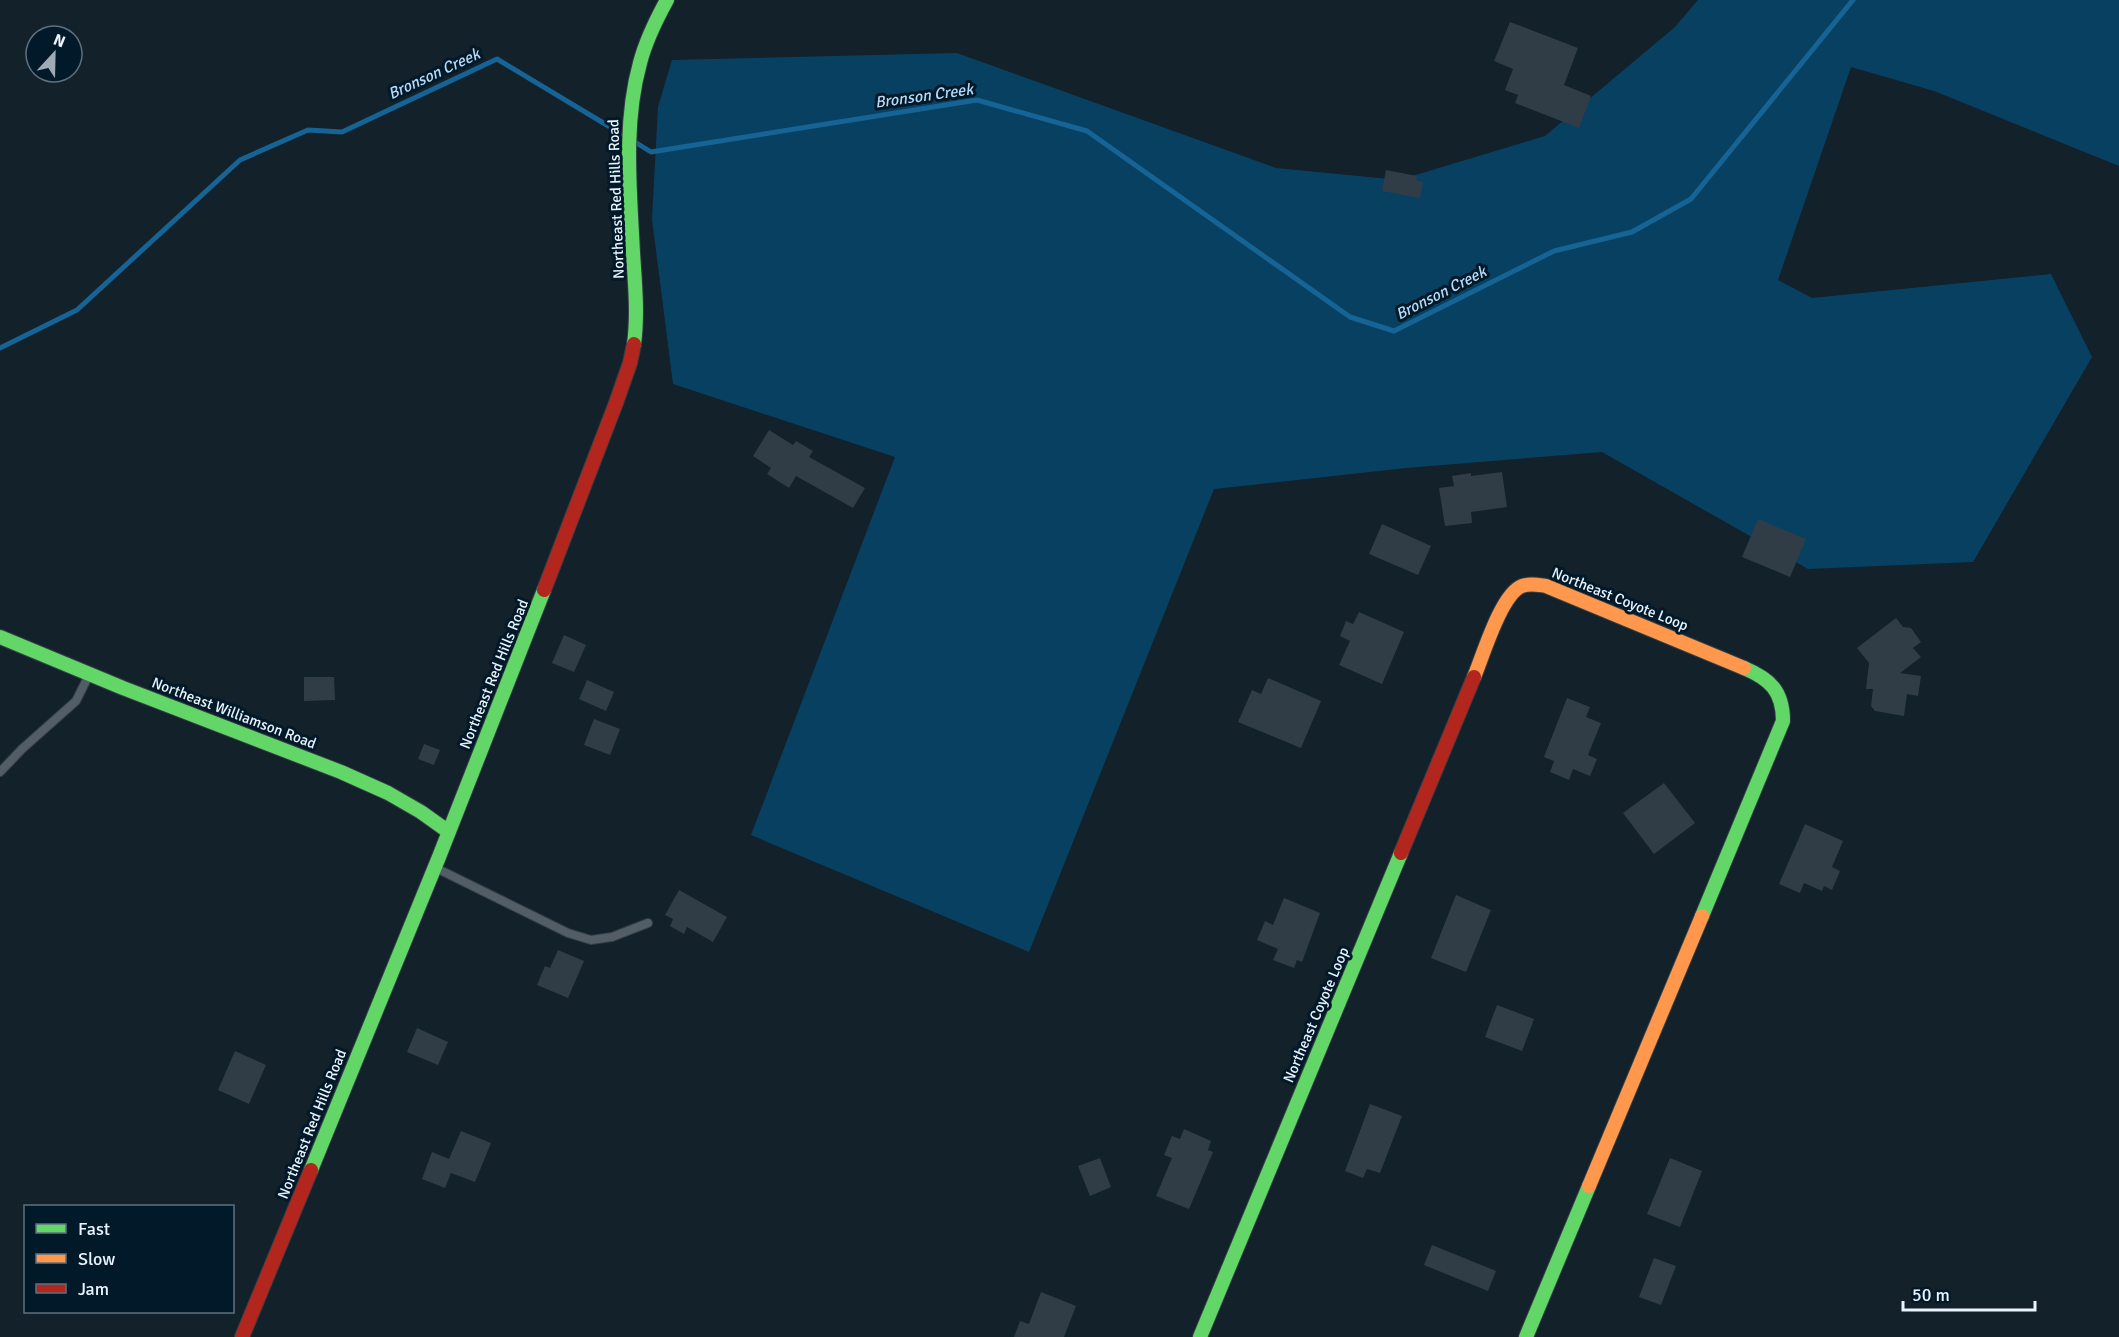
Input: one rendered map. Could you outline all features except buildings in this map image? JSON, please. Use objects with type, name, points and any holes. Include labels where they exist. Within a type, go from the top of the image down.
[{"type":"street","name":"Northeast Red Hills Road","points":[[242,1337],[449,832],[567,534],[631,360],[636,328],[636,305],[631,99],[644,46],[667,0]]},
{"type":"street","name":"Northeast Coyote Loop","points":[[1200,1337],[1503,607],[1521,585],[1530,583],[1546,586],[1764,676],[1780,694],[1784,708],[1783,721],[1526,1337]]},
{"type":"street","name":"Northeast Williamson Road","points":[[0,637],[341,772],[388,793],[449,832]]},
{"type":"lane","points":[[0,772],[76,701],[90,674]]},
{"type":"lane","points":[[435,867],[568,933],[591,940],[612,937],[648,923]]},
{"type":"shaded area","points":[[1698,0],[2119,0],[2119,166],[1934,91],[1851,67],[1778,280],[1812,298],[2051,274],[2092,357],[1973,562],[1808,569],[1602,452],[1406,468],[1214,489],[1029,952],[751,835],[895,457],[673,384],[652,219],[658,107],[672,60],[957,53],[1276,168],[1399,180],[1545,136],[1675,27]]},
{"type":"waterway","name":"Bronson Creek","points":[[635,142],[651,152],[977,100],[1087,131],[1350,317],[1394,331],[1554,251],[1632,232],[1691,199],[1853,0]]},
{"type":"waterway","name":"Bronson Creek","points":[[0,348],[77,310],[240,160],[308,130],[342,132],[497,59],[625,136]]},
{"type":"traffic: fast","points":[[634,344],[636,299],[629,157],[631,110],[642,55],[667,0]]},
{"type":"traffic: fast","points":[[311,1170],[439,857],[544,590]]},
{"type":"traffic: fast","points":[[0,637],[123,688],[341,772],[388,793],[449,832]]},
{"type":"traffic: fast","points":[[1702,916],[1783,721],[1781,702],[1773,687],[1744,668]]},
{"type":"traffic: fast","points":[[1200,1337],[1401,853]]},
{"type":"traffic: fast","points":[[1526,1337],[1589,1186]]},
{"type":"traffic: slow","points":[[1474,677],[1507,601],[1514,591],[1531,584],[1546,586],[1744,668]]},
{"type":"traffic: slow","points":[[1589,1186],[1702,916]]},
{"type":"traffic: jam","points":[[544,590],[616,403],[634,344]]},
{"type":"traffic: jam","points":[[1401,853],[1474,677]]},
{"type":"traffic: jam","points":[[242,1337],[311,1170]]}]
